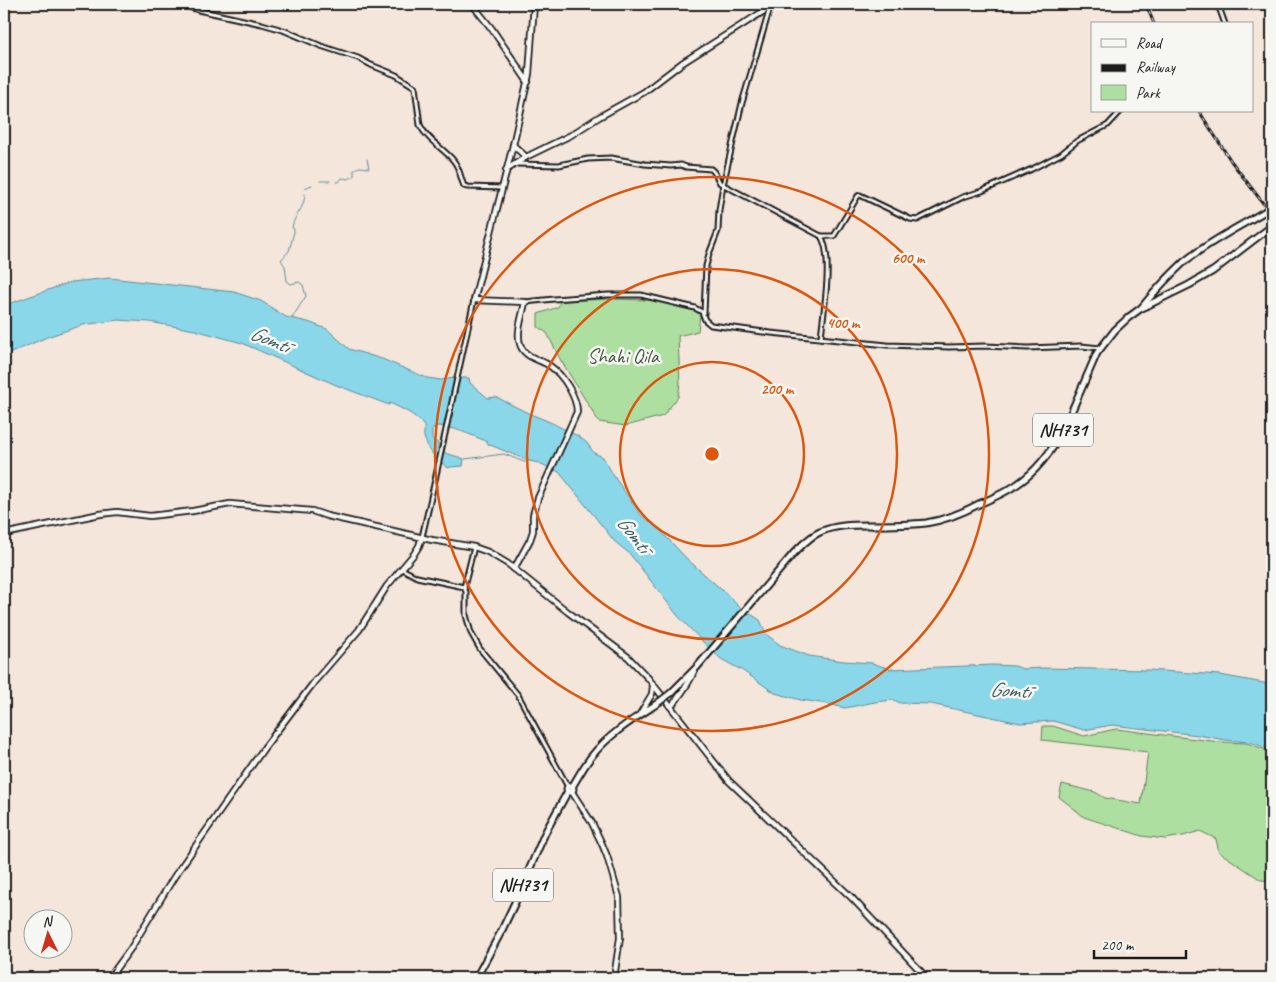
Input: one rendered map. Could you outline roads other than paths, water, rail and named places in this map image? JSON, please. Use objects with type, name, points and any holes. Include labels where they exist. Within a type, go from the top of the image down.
[{"type":"highway","name":"NH731","points":[[1140,309],[1161,285],[1201,249],[1272,207]]},
{"type":"highway","name":"NH731","points":[[476,978],[501,932],[545,833],[590,758],[598,748],[671,693],[696,669],[798,548],[818,532],[831,528],[849,525],[914,524],[939,520],[965,511],[1019,483],[1037,468],[1057,442],[1090,366],[1100,348],[1115,330],[1140,309],[1213,271],[1272,226]]},
{"type":"main road","points":[[472,4],[492,29],[528,82]]},
{"type":"main road","points":[[514,569],[534,531],[533,515],[543,486],[577,412],[577,406],[567,385],[556,371],[544,362],[530,356],[520,346],[519,330],[526,302],[474,300],[530,74],[534,4]]},
{"type":"main road","points":[[506,170],[526,156],[571,135],[644,92],[682,63],[773,6]]},
{"type":"main road","points":[[513,146],[526,156]]},
{"type":"main road","points":[[4,534],[100,514],[117,512],[150,516],[230,504],[312,512],[474,547],[488,552],[514,569],[628,657],[653,684],[729,781],[852,898],[927,978]]},
{"type":"main road","points":[[109,978],[131,948],[174,877],[264,748],[314,681],[359,630],[387,586],[414,554],[422,537]]},
{"type":"main road","points":[[671,707],[691,680],[696,669]]},
{"type":"main road","points":[[638,716],[652,694],[653,684]]},
{"type":"main road","points":[[570,789],[592,823],[602,844],[619,897],[620,938],[614,978]]},
{"type":"street","points":[[179,4],[272,27],[358,58],[396,75],[415,87],[420,125],[459,168],[464,186],[468,188],[502,188]]},
{"type":"street","points":[[1215,4],[1220,10],[1224,22]]},
{"type":"street","points":[[773,6],[744,97],[723,185],[718,231],[706,266],[705,320],[711,324],[887,345],[1028,348],[1081,346],[1100,348]]},
{"type":"street","points":[[515,164],[559,165],[588,158],[611,158],[644,164],[681,165],[712,169],[723,185],[821,236],[834,236],[860,195],[910,219],[917,220],[956,200],[1032,169],[1108,125],[1120,112]]},
{"type":"street","points":[[821,236],[826,246],[828,273],[821,338]]},
{"type":"street","points":[[526,302],[608,295],[641,296],[688,305],[704,315]]},
{"type":"street","points":[[422,537],[474,300]]},
{"type":"street","points":[[474,547],[464,588],[466,592],[466,616],[471,633],[480,650],[518,696],[570,789]]},
{"type":"street","points":[[402,569],[417,577],[464,588]]},
{"type":"water","name":"Gomtī","points":[[110,278],[234,292],[261,301],[286,317],[327,329],[349,349],[382,359],[427,378],[441,380],[469,378],[470,383],[488,398],[496,397],[578,436],[587,443],[594,453],[603,457],[641,515],[656,526],[687,559],[738,606],[760,620],[766,634],[780,645],[809,656],[872,663],[890,669],[993,665],[1015,666],[1023,669],[1148,670],[1220,675],[1264,683],[1272,686],[1272,750],[1250,742],[1112,725],[1084,730],[1053,721],[1020,723],[931,704],[900,703],[894,700],[845,708],[775,693],[743,671],[721,659],[703,642],[678,616],[630,554],[615,542],[559,472],[539,463],[529,461],[461,431],[436,426],[432,430],[432,439],[438,443],[438,449],[444,453],[464,459],[463,466],[448,468],[436,458],[428,447],[424,437],[424,426],[413,415],[390,403],[389,405],[336,385],[242,343],[195,330],[149,322],[118,320],[83,325],[47,337],[4,356],[4,308],[11,303],[71,282]]},
{"type":"waterway","points":[[336,182],[339,182],[342,178],[348,179],[354,176],[354,170],[358,168],[369,168],[367,159]]},
{"type":"waterway","points":[[320,181],[330,181]]},
{"type":"waterway","points":[[305,188],[312,185]]},
{"type":"waterway","points":[[292,318],[306,296],[303,285],[299,282],[291,284],[287,281],[285,266],[281,260],[289,251],[294,232],[292,228],[293,223],[303,205],[305,194]]},
{"type":"waterway","points":[[465,459],[504,454],[524,462],[528,461]]},
{"type":"railway","points":[[1146,4],[1153,22]]},
{"type":"railway","points":[[1200,112],[1231,161],[1272,215]]},
{"type":"park label","name":"Shahi Qila","points":[[623,356]]}]
